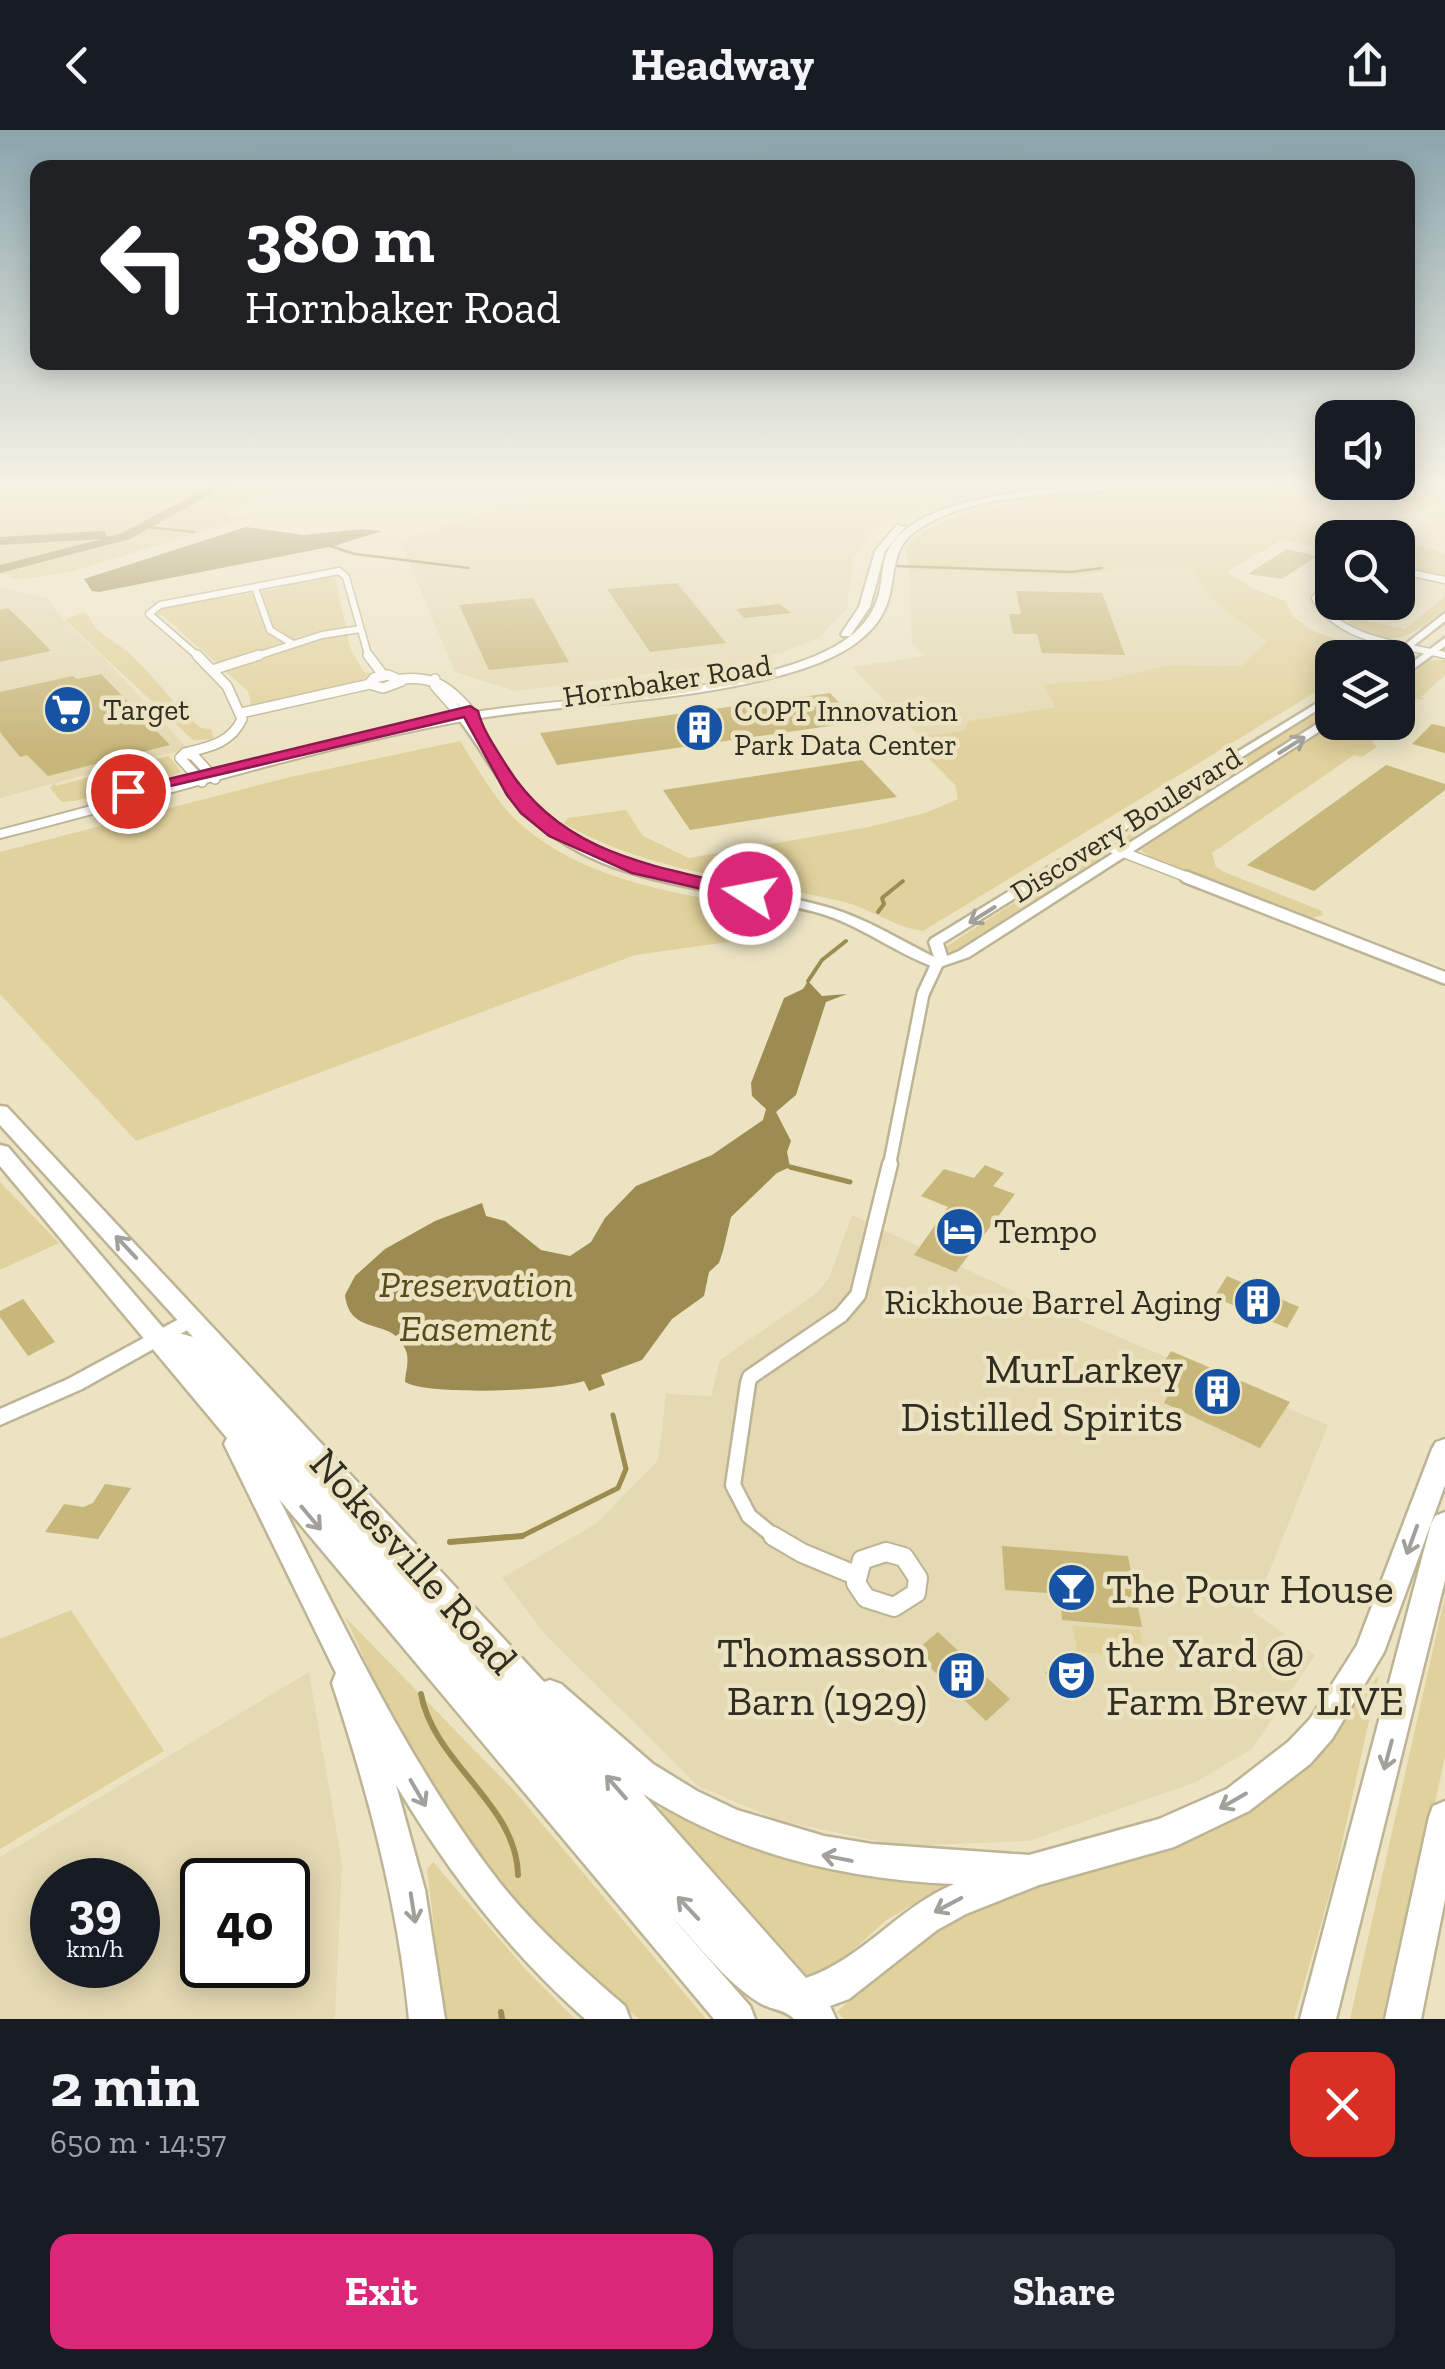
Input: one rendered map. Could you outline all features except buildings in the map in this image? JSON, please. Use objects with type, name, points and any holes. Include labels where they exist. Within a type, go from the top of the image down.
[{"type":"highway","name":"Nokesville Road","points":[[0,1112],[483,1634],[809,2009]]},
{"type":"highway","name":"Nokesville Road","points":[[0,1152],[737,2019]]},
{"type":"highway","points":[[157,1338],[177,1339],[195,1349],[598,1811],[744,1968],[773,1990],[809,2009],[888,1944],[956,1900],[1038,1868],[1115,1850],[1206,1817],[1267,1780],[1299,1753],[1331,1715],[1369,1652],[1445,1449]]},
{"type":"highway","points":[[221,1412],[404,1769],[452,1850],[543,1955],[612,2019]]},
{"type":"highway","points":[[1318,2019],[1445,1524]]},
{"type":"highway","points":[[323,1614],[394,1822],[411,1896],[428,2019]]},
{"type":"highway","points":[[483,1634],[641,1774],[682,1801],[736,1828],[852,1861],[958,1869],[1038,1868]]},
{"type":"highway","points":[[1403,2019],[1445,1817]]},
{"type":"main road","name":"Hornbaker Road","points":[[0,824],[468,717],[771,667],[820,649],[848,632],[868,607],[874,573]]},
{"type":"main road","name":"Hornbaker Road","points":[[468,717],[730,682],[794,668],[862,634],[879,615],[890,573]]},
{"type":"main road","points":[[871,589],[886,590]]},
{"type":"main road","name":"Hornbaker Road","points":[[0,834],[205,776]]},
{"type":"street","points":[[205,776],[180,758],[185,752],[216,744],[234,734],[242,723],[241,714],[232,688],[150,610],[166,603],[315,573]]},
{"type":"street","points":[[344,573],[369,657],[383,675]]},
{"type":"street","points":[[1415,574],[1445,580]]},
{"type":"street","points":[[255,588],[270,630],[293,644]]},
{"type":"street","points":[[1415,640],[1445,616]]},
{"type":"street","points":[[1337,620],[1358,632],[1387,640]]},
{"type":"street","points":[[212,670],[293,644],[360,629]]},
{"type":"street","points":[[1415,664],[1445,641]]},
{"type":"street","points":[[1415,648],[1445,655]]},
{"type":"street","points":[[370,684],[370,680],[383,675],[402,680],[436,680],[435,686],[468,717],[528,810],[574,844],[657,874],[838,915],[939,962]]},
{"type":"street","points":[[241,714],[370,684],[388,688],[402,680]]},
{"type":"street","name":"Discovery Boulevard","points":[[855,1574],[805,1556],[767,1530],[738,1499],[733,1485],[735,1464],[750,1376],[841,1315],[860,1291],[905,1101],[924,994],[939,962],[936,942],[1315,707]]},
{"type":"street","name":"Discovery Boulevard","points":[[939,962],[964,954],[1315,730]]},
{"type":"street","points":[[1099,842],[1445,978]]},
{"type":"street","points":[[0,1417],[75,1384],[192,1318]]},
{"type":"shaded area","points":[[0,573],[62,573],[14,580]]},
{"type":"shaded area","points":[[334,573],[341,577],[335,578],[351,650],[364,672],[373,674],[347,686],[245,708],[251,704],[248,691],[162,615],[154,614],[164,607],[271,590]]},
{"type":"shaded area","points":[[413,573],[851,573],[847,608],[819,638],[750,661],[515,691],[455,672]]},
{"type":"shaded area","points":[[909,573],[1082,577],[1102,573],[1194,573],[1209,596],[1268,642],[1241,666],[1168,665],[1107,680],[1045,684],[1056,707],[968,721],[964,731],[920,737],[852,667],[925,656],[912,644]]},
{"type":"shaded area","points":[[990,573],[1097,573],[1075,577],[1005,576]]},
{"type":"shaded area","points":[[1194,573],[1229,573],[1252,588],[1285,601],[1294,617],[1313,631],[1338,640],[1315,640],[1315,692],[923,931],[844,902],[666,864],[597,840],[563,823],[568,818],[626,810],[643,836],[689,858],[869,827],[925,813],[958,799],[955,785],[909,738],[964,731],[968,721],[1055,707],[1044,684],[1107,680],[1168,665],[1241,666],[1267,642],[1209,596]]},
{"type":"shaded area","points":[[0,587],[47,598],[65,622],[189,750],[0,798]]},
{"type":"shaded area","points":[[1445,596],[1445,609],[1419,629],[1398,638],[1375,636],[1344,623],[1363,620],[1405,629]]},
{"type":"shaded area","points":[[84,612],[192,720],[201,728],[211,729],[214,739],[193,740],[65,620]]},
{"type":"shaded area","points":[[1428,660],[1445,660],[1445,675],[1421,697],[1426,700],[1415,699],[1415,670]]},
{"type":"shaded area","points":[[1315,712],[1315,725],[1128,844],[1117,843],[1194,788]]},
{"type":"shaded area","points":[[1315,736],[1315,740],[1374,740],[1377,747],[1362,757],[1354,755],[1212,853],[1216,867],[1222,871],[1322,911],[1323,915],[1308,919],[1153,859],[1141,850]]},
{"type":"shaded area","points":[[460,741],[505,808],[540,840],[570,858],[637,883],[778,911],[778,935],[635,955],[136,1141],[0,994],[0,852],[290,777]]},
{"type":"shaded area","points":[[169,756],[181,772],[173,776],[74,801],[62,802],[50,788],[54,783],[56,786]]},
{"type":"shaded area","points":[[1103,850],[1109,857],[962,951],[945,952],[947,946],[1090,854]]},
{"type":"shaded area","points":[[0,1182],[59,1243],[0,1270]]},
{"type":"shaded area","points":[[852,1215],[1040,1304],[1328,1425],[1253,1612],[1315,1655],[1252,1749],[1196,1782],[1029,1841],[900,1846],[778,1820],[698,1786],[545,1634],[502,1578],[597,1523],[658,1460],[666,1394],[711,1396],[720,1360],[817,1293],[829,1278]]},
{"type":"shaded area","points":[[1445,1596],[1445,1756],[1389,2019],[1350,2019]]},
{"type":"shaded area","points":[[71,1610],[164,1751],[0,1849],[0,1639]]},
{"type":"shaded area","points":[[345,1617],[517,1794],[706,2019],[639,2019],[574,1962],[515,1900],[438,1798],[388,1708]]},
{"type":"shaded area","points":[[1073,1626],[1140,1630],[1145,1656],[1077,1652]]},
{"type":"shaded area","points":[[309,1672],[342,1863],[335,2019],[0,2019],[0,1857]]},
{"type":"shaded area","points":[[1379,1675],[1335,1875],[1294,2019],[844,2019],[837,2012],[896,1956],[943,1922],[1015,1892],[1121,1860],[1325,1744]]},
{"type":"shaded area","points":[[664,1806],[948,1883],[885,1921],[835,1967],[807,1975],[660,1810]]},
{"type":"shaded area","points":[[433,1862],[527,1971],[575,2019],[445,2019],[427,1869]]},
{"type":"water","points":[[102,573],[195,573],[99,592],[92,591],[84,579]]},
{"type":"water","name":"Preservation Easement","points":[[808,981],[822,996],[847,994],[826,1002],[796,1095],[776,1112],[791,1141],[787,1152],[790,1167],[777,1173],[731,1217],[719,1263],[709,1272],[704,1296],[672,1319],[642,1360],[601,1375],[605,1385],[589,1391],[584,1381],[493,1390],[439,1389],[405,1382],[407,1355],[400,1340],[392,1333],[363,1323],[349,1309],[345,1295],[355,1276],[385,1249],[435,1221],[482,1203],[486,1216],[505,1221],[541,1250],[570,1256],[591,1242],[605,1218],[636,1186],[712,1155],[763,1120],[766,1109],[752,1096],[751,1083],[784,998],[803,989]]},
{"type":"waterway","points":[[878,912],[884,904],[882,898],[903,881]]},
{"type":"waterway","points":[[808,981],[822,960],[846,941]]},
{"type":"waterway","points":[[790,1167],[850,1182]]},
{"type":"waterway","points":[[522,1536],[618,1488],[626,1469],[613,1415]]},
{"type":"waterway","points":[[450,1542],[522,1536]]},
{"type":"waterway","points":[[492,1538],[522,1536]]},
{"type":"waterway","points":[[421,1694],[442,1742],[504,1827],[514,1850],[518,1875]]},
{"type":"waterway","points":[[501,2012],[502,2019]]},
{"type":"place","name":"Target","points":[[68,710]]},
{"type":"place","name":"COPT Innovation Park Data Center","points":[[699,728]]},
{"type":"place","name":"Tempo","points":[[959,1231]]},
{"type":"place","name":"Rickhoue Barrel Aging","points":[[1257,1302]]},
{"type":"place","name":"MurLarkey Distilled Spirits","points":[[1218,1392]]},
{"type":"place","name":"The Pour House","points":[[1071,1588]]},
{"type":"place","name":"Thomasson Barn (1929)","points":[[962,1676]]},
{"type":"place","name":"the Yard @ Farm Brew LIVE","points":[[1071,1676]]},
{"type":"route","points":[[128,791],[470,711],[474,728],[528,810],[574,844],[638,869],[750,894]]}]
